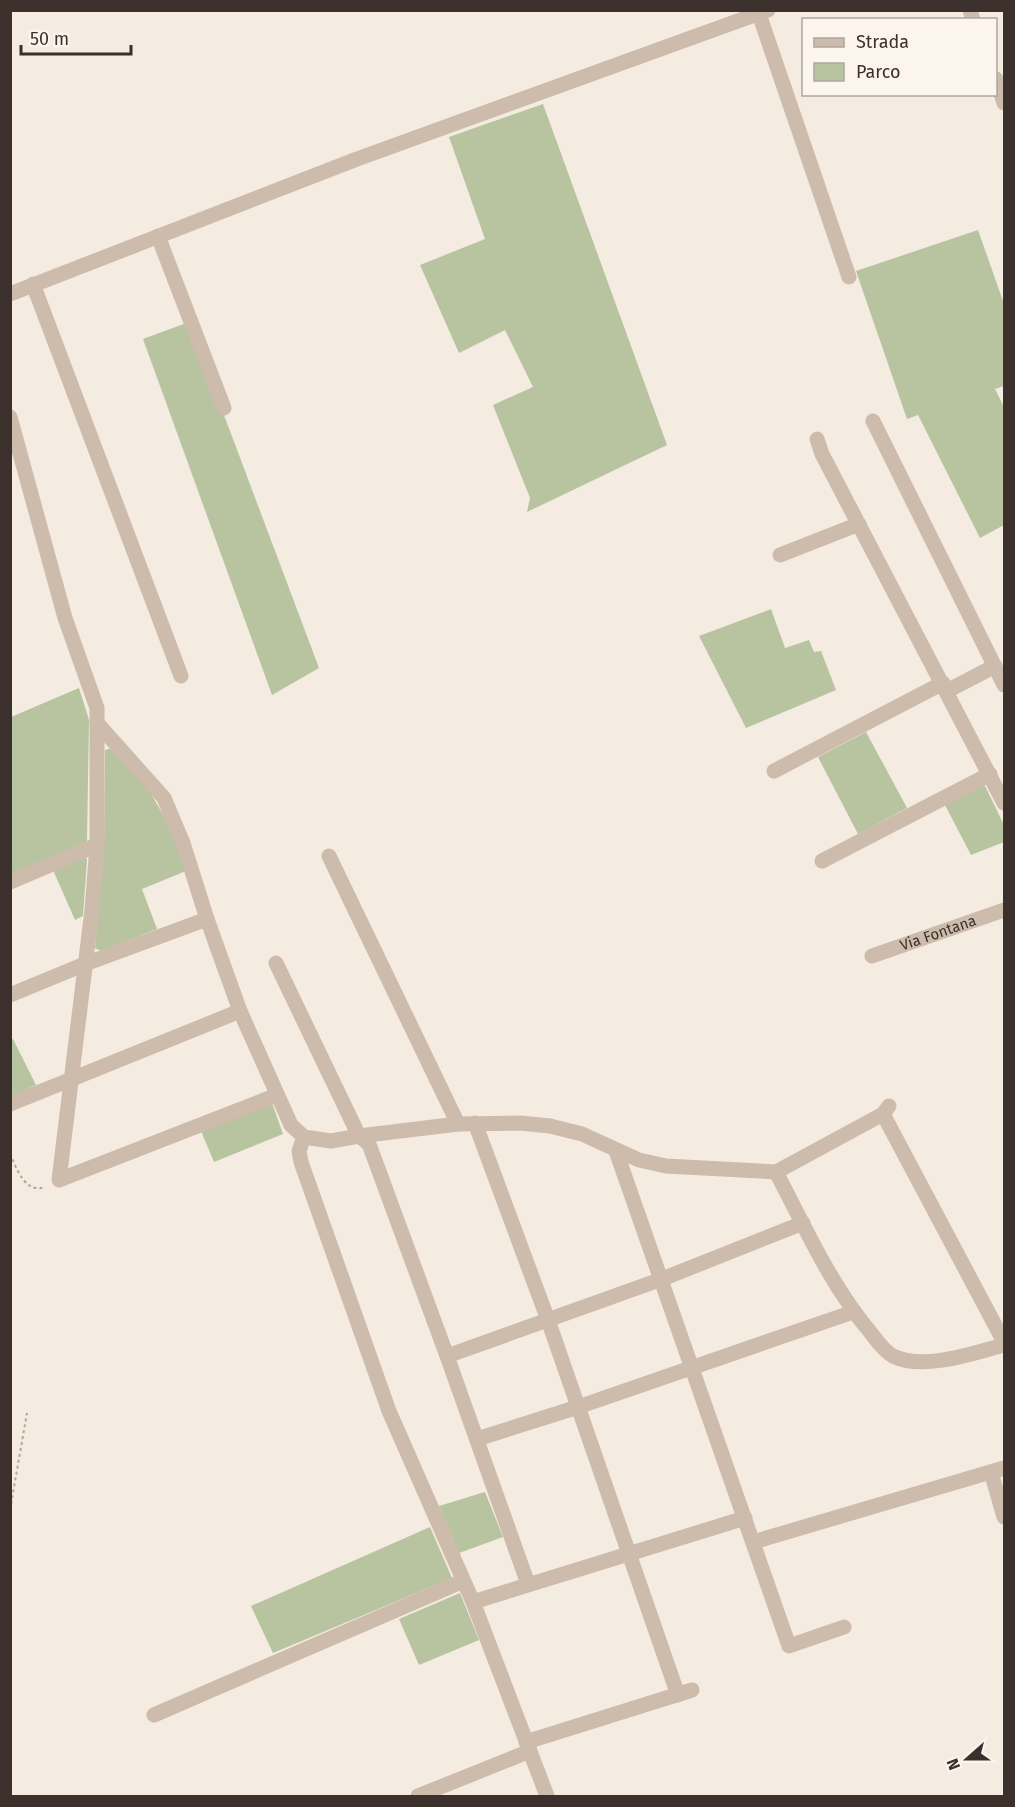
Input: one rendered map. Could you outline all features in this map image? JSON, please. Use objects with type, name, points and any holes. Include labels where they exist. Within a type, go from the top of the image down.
[{"type":"street","points":[[10,294],[357,159],[763,12],[849,277]]},
{"type":"street","points":[[997,82],[1005,103]]},
{"type":"street","points":[[159,236],[224,408]]},
{"type":"street","points":[[33,284],[181,676]]},
{"type":"street","points":[[10,417],[66,618],[97,708],[97,845],[92,910],[69,1080],[59,1180],[277,1095]]},
{"type":"street","points":[[873,421],[1005,685]]},
{"type":"street","points":[[818,439],[822,454],[1005,803]]},
{"type":"street","points":[[780,555],[859,524]]},
{"type":"street","points":[[774,771],[945,687],[995,666]]},
{"type":"street","points":[[97,723],[164,798],[183,843],[240,1011],[291,1125],[304,1137],[331,1142],[358,1136],[458,1124],[520,1123],[566,1129],[639,1160],[666,1166],[776,1172],[886,1110],[1005,1344],[950,1360],[906,1360],[893,1356],[884,1349],[840,1293],[776,1172]]},
{"type":"street","points":[[822,861],[990,774]]},
{"type":"street","points":[[10,882],[97,845]]},
{"type":"street","points":[[329,856],[458,1124]]},
{"type":"street","name":"Via Fontana","points":[[872,956],[1005,910]]},
{"type":"street","points":[[10,995],[84,964],[207,919]]},
{"type":"street","points":[[276,963],[358,1136],[369,1144],[528,1584]]},
{"type":"street","points":[[10,1104],[240,1011]]},
{"type":"street","points":[[418,1797],[528,1747],[685,1693],[630,1553],[548,1320],[475,1123]]},
{"type":"street","points":[[304,1137],[299,1151],[301,1162],[385,1401],[473,1602],[547,1797]]},
{"type":"street","points":[[616,1151],[789,1646],[844,1627]]},
{"type":"street","points":[[447,1356],[662,1279],[803,1222]]},
{"type":"street","points":[[477,1439],[578,1407],[853,1312]]},
{"type":"street","points":[[753,1542],[998,1470],[1005,1517]]},
{"type":"street","points":[[473,1602],[745,1518]]},
{"type":"street","points":[[154,1715],[463,1581]]},
{"type":"path","points":[[10,1154],[23,1180],[31,1187],[42,1188],[59,1180]]},
{"type":"path","points":[[10,1510],[27,1413]]},
{"type":"green space","points":[[543,104],[667,445],[527,512],[530,498],[493,405],[533,387],[505,330],[459,353],[420,265],[485,239],[449,137]]},
{"type":"green space","points":[[978,230],[1004,304],[1004,386],[995,389],[1004,407],[1004,525],[980,538],[918,415],[907,419],[856,271]]},
{"type":"green space","points":[[189,322],[319,668],[272,695],[143,339]]},
{"type":"green space","points":[[771,609],[785,648],[809,640],[814,652],[821,651],[836,690],[746,728],[699,636]]},
{"type":"green space","points":[[79,688],[89,720],[87,842],[11,875],[11,717]]},
{"type":"green space","points":[[866,732],[907,808],[858,834],[818,757]]},
{"type":"green space","points":[[111,748],[151,794],[168,823],[186,871],[142,889],[157,929],[101,951],[95,948],[104,848],[105,750]]},
{"type":"green space","points":[[984,784],[1004,825],[1004,842],[971,855],[945,805]]},
{"type":"green space","points":[[84,857],[87,859],[83,916],[75,920],[53,870]]},
{"type":"green space","points":[[13,1039],[36,1085],[11,1096],[10,1040]]},
{"type":"green space","points":[[272,1103],[283,1134],[214,1162],[201,1131]]},
{"type":"green space","points":[[485,1492],[503,1537],[459,1553],[439,1506]]},
{"type":"green space","points":[[430,1527],[452,1578],[273,1653],[251,1606]]},
{"type":"green space","points":[[460,1593],[479,1640],[419,1665],[399,1619]]}]
